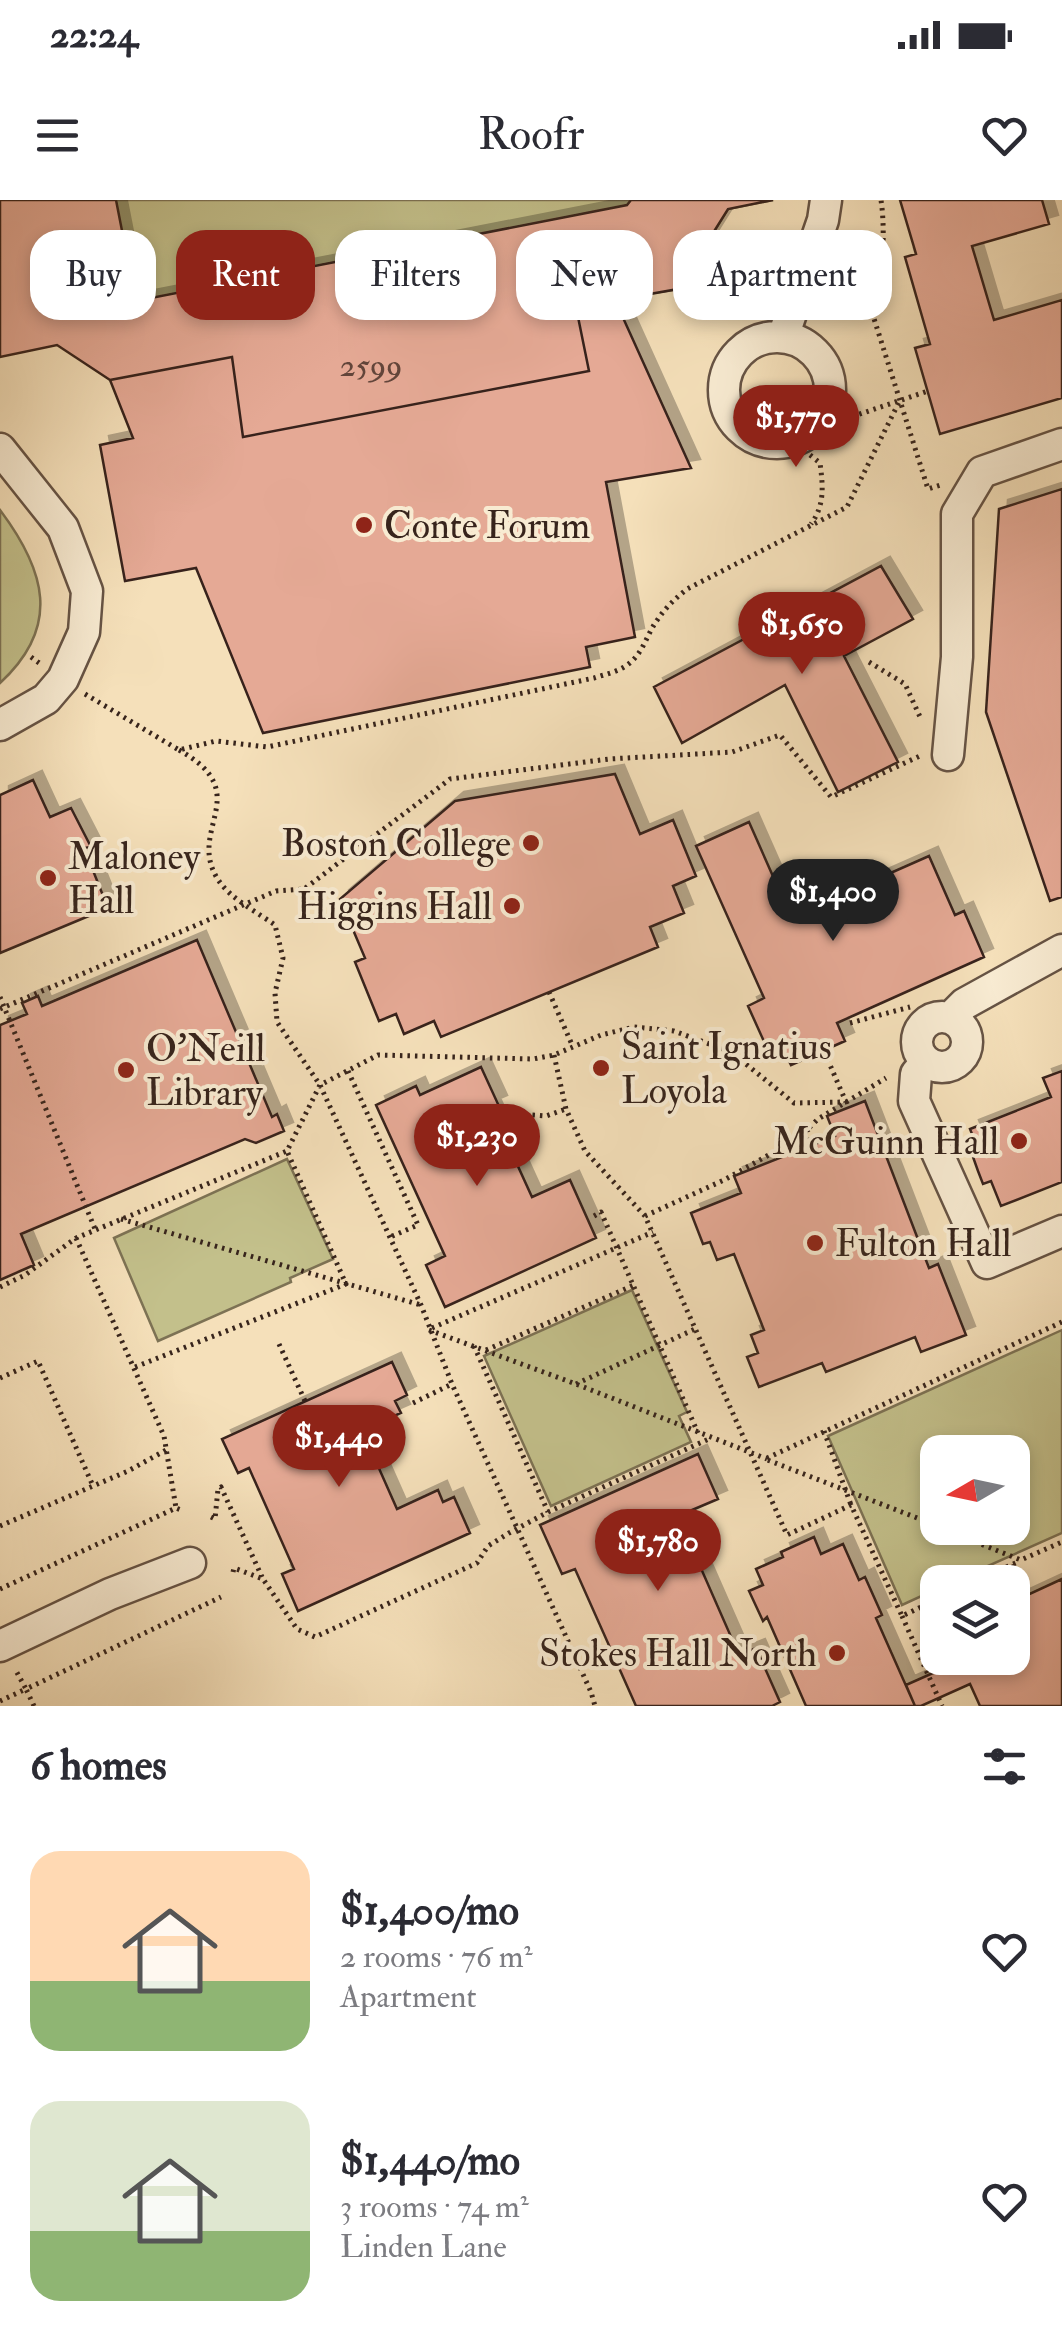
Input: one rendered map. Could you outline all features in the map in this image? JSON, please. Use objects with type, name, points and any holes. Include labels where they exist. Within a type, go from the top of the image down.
[{"type":"street","points":[[783,337],[823,220],[826,200]]},
{"type":"street","points":[[948,754],[958,658],[957,514],[982,472],[1062,444]]},
{"type":"street","points":[[0,448],[64,528],[87,592],[84,632],[63,679],[46,699],[0,726]]},
{"type":"street","points":[[1062,950],[964,1004],[951,1017],[962,1024],[968,1035],[967,1048],[961,1059],[950,1066],[926,1062],[916,1074],[914,1101],[986,1262],[1062,1231]]},
{"type":"street","points":[[1,1646],[110,1594],[190,1564]]},
{"type":"path","points":[[880,200],[882,230]]},
{"type":"path","points":[[874,320],[924,479]]},
{"type":"path","points":[[845,418],[928,392]]},
{"type":"path","points":[[179,750],[216,741],[267,747],[614,672],[630,663],[668,605],[686,589],[847,507],[900,400]]},
{"type":"path","points":[[808,527],[819,512],[823,488],[820,464],[810,455]]},
{"type":"path","points":[[869,662],[905,684],[921,720]]},
{"type":"path","points":[[76,688],[199,762],[209,773],[218,794],[209,835],[209,859],[219,882],[275,924],[283,958],[275,993],[277,1022],[320,1085],[421,1305],[594,1706]]},
{"type":"path","points":[[2,1008],[276,891],[304,889],[450,779],[609,760],[732,752],[780,734],[831,798],[923,755],[948,754]]},
{"type":"path","points":[[549,992],[573,1047]]},
{"type":"path","points":[[0,997],[96,1230]]},
{"type":"path","points":[[850,1023],[910,1007]]},
{"type":"path","points":[[0,1287],[76,1238],[287,1151],[320,1085],[378,1055],[533,1059],[554,1056],[601,1035],[634,1027],[674,1030],[731,1052],[794,1103],[846,1102]]},
{"type":"path","points":[[824,1051],[846,1102]]},
{"type":"path","points":[[554,1056],[566,1110],[586,1151],[645,1216],[786,1535],[851,1506]]},
{"type":"path","points":[[348,1071],[418,1225],[390,1237]]},
{"type":"path","points":[[645,1216],[724,1180],[800,1138],[818,1120],[893,1074]]},
{"type":"path","points":[[496,1118],[508,1113],[546,1116],[566,1110]]},
{"type":"path","points":[[807,1130],[813,1145]]},
{"type":"path","points":[[287,1151],[346,1284]]},
{"type":"path","points":[[594,1216],[601,1212],[698,1433]]},
{"type":"path","points":[[120,1219],[421,1305]]},
{"type":"path","points":[[429,1330],[653,1232]]},
{"type":"path","points":[[0,1590],[178,1509],[164,1436],[76,1238]]},
{"type":"path","points":[[135,1367],[346,1284]]},
{"type":"path","points":[[486,1350],[634,1284]]},
{"type":"path","points":[[765,1459],[1062,1322]]},
{"type":"path","points":[[429,1330],[920,1519]]},
{"type":"path","points":[[576,1384],[695,1330]]},
{"type":"path","points":[[279,1344],[306,1401]]},
{"type":"path","points":[[474,1345],[548,1512]]},
{"type":"path","points":[[0,1378],[38,1361],[92,1486]]},
{"type":"path","points":[[413,1403],[452,1384]]},
{"type":"path","points":[[824,1431],[851,1506],[942,1706]]},
{"type":"path","points":[[211,1517],[215,1519],[221,1487],[263,1579],[297,1629],[314,1637],[476,1564],[488,1546],[517,1528],[711,1438]]},
{"type":"path","points":[[0,1526],[128,1471],[166,1450]]},
{"type":"path","points":[[1013,1564],[1062,1542]]},
{"type":"path","points":[[984,1545],[1021,1560]]},
{"type":"path","points":[[233,1572],[234,1568],[263,1579]]},
{"type":"path","points":[[0,1701],[222,1598]]},
{"type":"path","points":[[902,1616],[920,1608]]},
{"type":"path","points":[[1,1646],[34,1706]]},
{"type":"shaded area","points":[[0,200],[773,200],[728,209],[715,230],[673,230],[673,290],[653,293],[653,230],[516,230],[516,315],[496,318],[496,230],[335,230],[335,320],[485,320],[110,380],[73,320],[156,320],[156,230],[30,230],[30,249]]},
{"type":"shaded area","points":[[0,510],[28,554],[40,598],[32,640],[20,662],[0,683]]},
{"type":"shaded area","points":[[287,1159],[333,1259],[290,1278],[291,1282],[158,1341],[114,1238]]},
{"type":"shaded area","points":[[632,1290],[687,1412],[679,1416],[691,1442],[551,1506],[484,1356]]},
{"type":"shaded area","points":[[1062,1330],[1062,1533],[990,1565],[920,1565],[920,1597],[902,1605],[828,1436]]},
{"type":"building","points":[[0,200],[116,200],[122,230],[30,230],[30,320],[156,320],[156,297],[176,293],[176,320],[315,320],[315,266],[335,262],[335,320],[496,320],[496,231],[627,205],[631,200],[773,200],[728,209],[715,230],[673,230],[673,290],[653,293],[653,230],[516,230],[516,320],[579,320],[589,371],[243,437],[232,357],[110,380],[57,345],[0,357]]},
{"type":"building","points":[[900,200],[1042,200],[1049,224],[972,246],[994,320],[1062,300],[1062,398],[940,434],[915,348],[930,344],[905,257],[916,254]]},
{"type":"building","name":"Conte Forum","points":[[579,320],[624,320],[691,468],[606,482],[635,637],[586,647],[590,667],[263,733],[196,568],[125,581],[100,445],[133,438],[110,380],[232,357],[243,437],[589,371]]},
{"type":"building","points":[[1062,489],[1062,897],[1050,901],[986,712],[999,509]]},
{"type":"building","points":[[881,566],[913,619],[844,656],[898,762],[838,792],[785,685],[682,743],[654,687]]},
{"type":"building","name":"Higgins Hall","points":[[615,774],[640,834],[673,820],[696,876],[673,886],[684,913],[650,927],[658,947],[441,1037],[434,1021],[404,1034],[396,1014],[379,1021],[355,962],[365,958],[340,899],[455,801]]},
{"type":"building","name":"Maloney Hall","points":[[33,780],[50,817],[71,808],[91,847],[84,848],[108,908],[0,953],[0,795]]},
{"type":"building","points":[[749,822],[791,917],[929,856],[955,915],[964,911],[984,957],[837,1023],[845,1041],[791,1065],[784,1051],[771,1057],[748,1006],[764,998],[696,846]]},
{"type":"building","name":"O'Neill Library","points":[[197,940],[272,1117],[277,1114],[284,1131],[256,1143],[245,1139],[21,1234],[34,1265],[0,1280],[0,1025],[27,1014],[22,1003],[38,996],[42,1006]]},
{"type":"building","points":[[481,1067],[498,1104],[491,1107],[532,1197],[570,1180],[596,1238],[445,1307],[426,1265],[445,1256],[376,1105],[416,1086],[420,1095]]},
{"type":"building","name":"McGuinn Hall","points":[[1062,1071],[1062,1182],[1001,1206],[991,1181],[983,1184],[973,1157],[980,1154],[970,1129],[1051,1097],[1043,1078]]},
{"type":"building","name":"Fulton Hall","points":[[865,1101],[929,1268],[938,1264],[966,1335],[921,1352],[915,1337],[826,1372],[822,1363],[759,1387],[747,1357],[758,1353],[751,1335],[764,1330],[734,1254],[717,1260],[710,1242],[703,1244],[691,1213],[741,1193],[734,1176],[835,1136],[827,1116]]},
{"type":"building","points":[[392,1362],[407,1395],[395,1401],[401,1413],[362,1430],[397,1509],[438,1490],[443,1502],[454,1497],[470,1533],[298,1611],[282,1574],[294,1569],[249,1468],[238,1473],[222,1439]]},
{"type":"building","points":[[698,1454],[718,1499],[678,1516],[739,1655],[756,1648],[780,1702],[772,1706],[636,1706],[575,1569],[562,1574],[540,1525]]},
{"type":"building","name":"Stokes Hall North","points":[[814,1537],[821,1554],[843,1544],[859,1580],[865,1577],[882,1615],[876,1618],[915,1706],[806,1706],[767,1617],[763,1621],[749,1591],[763,1585],[756,1569]]},
{"type":"building","points":[[1062,1579],[1062,1706],[980,1706],[970,1684],[915,1706],[906,1685],[928,1675],[1030,1675],[1030,1594]]},
{"type":"place","name":"Conte Forum","points":[[364,525]]},
{"type":"place","name":"Boston College","points":[[531,843]]},
{"type":"place","name":"Maloney Hall","points":[[48,878]]},
{"type":"place","name":"Higgins Hall","points":[[512,906]]},
{"type":"place","name":"Saint Ignatius Loyola","points":[[601,1068]]},
{"type":"place","name":"O'Neill Library","points":[[126,1070]]},
{"type":"place","name":"McGuinn Hall","points":[[1019,1141]]},
{"type":"place","name":"Fulton Hall","points":[[815,1243]]},
{"type":"place","name":"Stokes Hall North","points":[[837,1653]]}]
